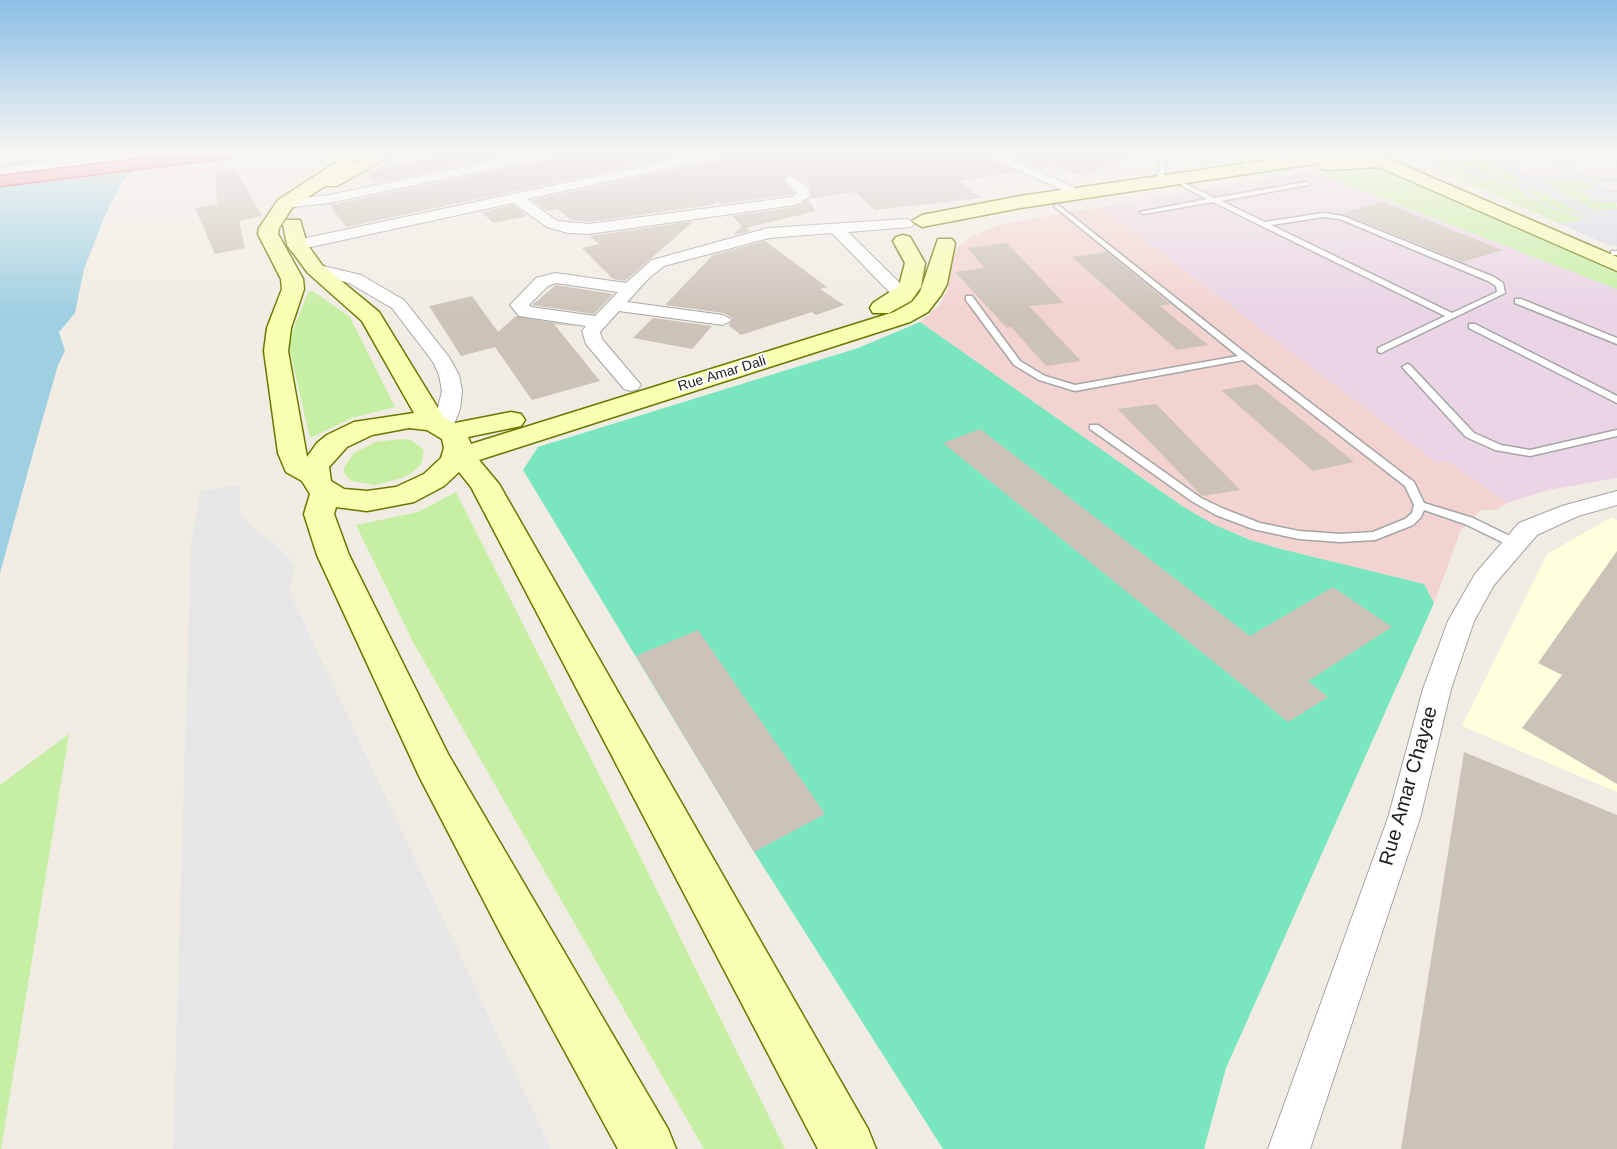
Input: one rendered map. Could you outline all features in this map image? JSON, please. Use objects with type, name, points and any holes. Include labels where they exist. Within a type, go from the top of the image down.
[{"type":"street","points":[[290,207],[269,228],[268,234],[292,279],[293,289],[279,328],[276,351],[296,466],[319,484],[350,501],[385,499],[427,484],[446,471],[451,400],[449,375],[442,361],[398,304],[378,290],[355,279],[315,268]]},
{"type":"street","points":[[294,207],[292,226],[297,245],[315,268],[371,317],[448,440],[484,484],[848,1149]]},
{"type":"street","points":[[297,245],[476,207]]},
{"type":"street","points":[[528,207],[552,224],[568,228],[589,229],[754,207]]},
{"type":"street","points":[[907,231],[1018,207]]},
{"type":"street","points":[[907,231],[929,246],[995,219],[1054,207]]},
{"type":"street","points":[[1502,207],[1616,256]]},
{"type":"street","points":[[631,385],[593,340],[591,331],[650,268],[682,255],[768,233],[842,228],[907,231],[946,226],[950,238]]},
{"type":"street","points":[[842,228],[903,296],[910,287],[915,263],[907,231]]},
{"type":"street","name":"Rue Amar Dali","points":[[448,440],[902,317],[920,307],[930,295],[936,284],[950,238]]},
{"type":"street","points":[[598,322],[525,312],[519,305],[542,282],[555,278],[629,288]]},
{"type":"street","name":"Rue Amar Dali","points":[[448,440],[847,320],[886,306],[903,296]]},
{"type":"street","points":[[614,305],[723,320]]},
{"type":"street","points":[[448,440],[394,421],[357,431],[327,450],[315,467],[319,484],[319,514],[333,555],[434,766],[648,1149]]},
{"type":"street","name":"Rue Amar Chayae","points":[[1289,1149],[1404,818],[1437,689],[1461,621],[1484,580],[1527,529],[1617,498]]},
{"type":"lane","points":[[1058,207],[1245,357],[1410,484],[1420,505],[1417,514],[1409,522],[1375,536],[1340,538],[1299,535],[1257,526],[1220,512],[1197,500],[1095,427]]},
{"type":"lane","points":[[1143,212],[1176,207]]},
{"type":"lane","points":[[1230,207],[1451,316]]},
{"type":"lane","points":[[1265,224],[1323,215],[1341,217],[1491,279],[1500,285],[1501,293],[1381,350]]},
{"type":"lane","points":[[969,298],[1017,363],[1042,378],[1075,388],[1245,357]]},
{"type":"lane","points":[[1518,301],[1617,340]]},
{"type":"lane","points":[[1472,326],[1617,400]]},
{"type":"lane","points":[[1407,367],[1470,435],[1499,448],[1530,453],[1617,433]]},
{"type":"lane","points":[[1420,505],[1469,521],[1514,543]]},
{"type":"shaded area","points":[[1101,207],[1437,463],[1448,461],[1507,503],[1496,510],[1481,510],[1461,530],[1434,603],[1424,584],[1281,549],[1250,540],[1213,524],[1182,506],[920,322],[940,305],[949,284],[953,252],[967,239],[998,225]]},
{"type":"shaded area","points":[[1101,207],[1403,207],[1617,289],[1617,478],[1548,490],[1507,503],[1448,461],[1437,463]]},
{"type":"shaded area","points":[[1547,207],[1553,207],[1589,218],[1569,207],[1589,207],[1595,210],[1617,209],[1617,246],[1606,244],[1561,224],[1585,219]]},
{"type":"shaded area","points":[[240,485],[240,512],[249,524],[277,546],[295,565],[289,591],[551,1149],[173,1149],[191,544],[200,491]]},
{"type":"shaded area","points":[[1612,517],[1617,520],[1617,792],[1462,726],[1547,554]]},
{"type":"green space","points":[[1404,207],[1472,207],[1617,273],[1617,289]]},
{"type":"green space","points":[[1522,207],[1569,207],[1592,219],[1561,224]]},
{"type":"green space","points":[[1589,207],[1616,207],[1617,209],[1595,210]]},
{"type":"green space","points":[[313,291],[350,317],[395,407],[352,418],[310,438],[290,351],[290,338],[308,292]]},
{"type":"green space","points":[[920,322],[1182,506],[1213,524],[1250,540],[1281,549],[1424,584],[1434,603],[1226,1068],[1204,1149],[943,1149],[754,852],[523,470],[538,447],[858,348]]},
{"type":"green space","points":[[411,440],[424,450],[421,464],[413,472],[402,478],[375,485],[352,481],[346,476],[343,469],[353,454],[375,442]]},
{"type":"green space","points":[[456,492],[785,1149],[704,1149],[413,642],[356,525],[418,512]]},
{"type":"green space","points":[[69,734],[1,1149],[0,1149],[0,785]]},
{"type":"water","points":[[0,207],[109,207],[84,269],[75,313],[59,332],[65,351],[58,365],[0,573]]},
{"type":"building","points":[[257,207],[262,216],[239,221],[245,248],[215,254],[195,208]]},
{"type":"building","points":[[331,207],[442,207],[346,227]]},
{"type":"building","points":[[515,207],[527,216],[493,223],[482,212]]},
{"type":"building","points":[[541,207],[699,207],[589,222],[571,220],[557,209],[547,211]]},
{"type":"building","points":[[813,207],[816,211],[746,228],[750,231],[733,235],[742,226],[732,216]]},
{"type":"building","points":[[871,207],[905,207],[875,210]]},
{"type":"building","points":[[1366,207],[1394,207],[1502,250],[1463,262],[1342,213]]},
{"type":"building","points":[[694,221],[625,281],[613,279],[582,248],[599,244],[590,236]]},
{"type":"building","points":[[765,241],[827,287],[820,289],[844,305],[816,315],[812,312],[741,335],[728,325],[734,319],[724,313],[665,305],[713,255]]},
{"type":"building","points":[[1007,243],[1064,303],[1029,306],[1081,361],[1046,366],[1011,327],[1007,328],[955,272],[985,268],[967,248]]},
{"type":"building","points":[[1107,252],[1170,304],[1160,306],[1208,345],[1177,350],[1072,257]]},
{"type":"building","points":[[556,285],[613,294],[594,314],[532,305]]},
{"type":"building","points":[[472,296],[498,332],[516,316],[580,327],[554,324],[600,381],[532,400],[495,347],[461,356],[429,306]]},
{"type":"building","points":[[653,318],[712,326],[692,349],[633,338]]},
{"type":"building","points":[[1257,384],[1354,462],[1313,471],[1221,390]]},
{"type":"building","points":[[1156,404],[1240,490],[1202,496],[1118,409]]},
{"type":"building","points":[[980,429],[1250,636],[1333,587],[1392,627],[1308,681],[1328,697],[1288,722],[943,443]]},
{"type":"building","points":[[1617,551],[1617,784],[1522,728],[1562,675],[1538,663]]},
{"type":"building","points":[[698,630],[825,814],[754,852],[636,656]]},
{"type":"building","points":[[1464,752],[1617,815],[1617,1149],[1401,1149]]}]
